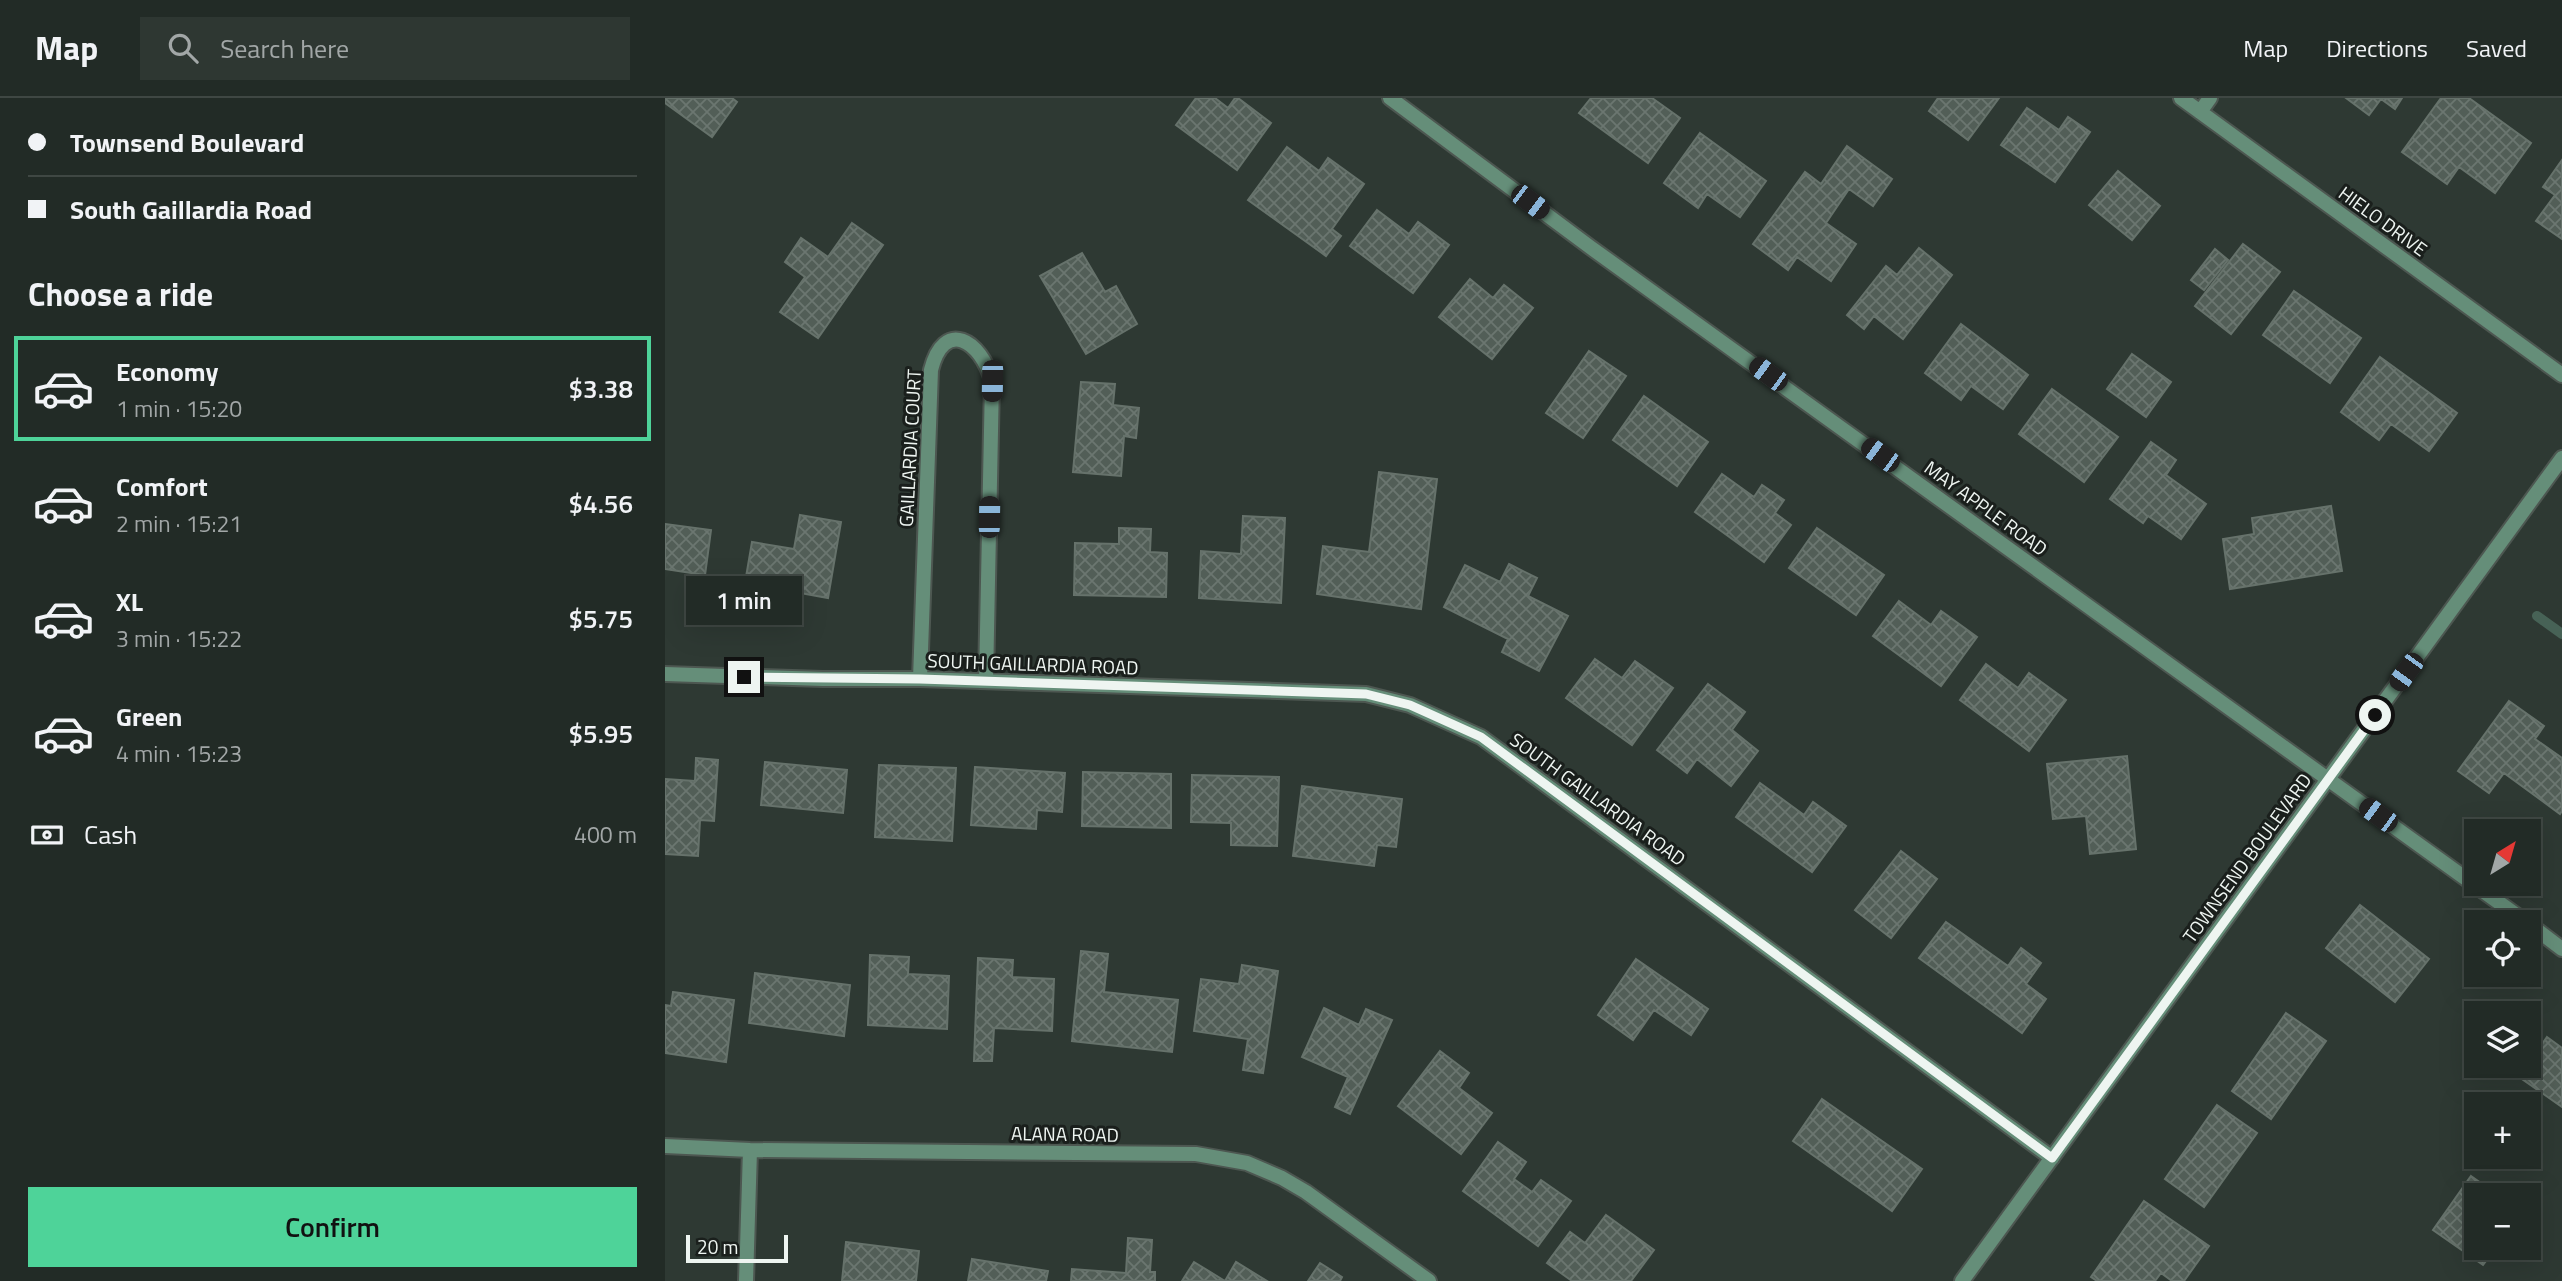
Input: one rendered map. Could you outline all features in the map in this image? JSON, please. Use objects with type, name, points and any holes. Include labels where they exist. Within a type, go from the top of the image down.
[{"type":"street","name":"MAY APPLE ROAD","points":[[1390,98],[1590,247],[2509,910]]},
{"type":"street","name":"HIELO DRIVE","points":[[2181,98],[2562,375]]},
{"type":"street","points":[[2200,112],[2210,98]]},
{"type":"street","name":"GAILLARDIA COURT","points":[[920,679],[931,370],[935,352],[947,342],[967,341],[984,357],[992,381],[986,681]]},
{"type":"street","name":"TOWNSEND BOULEVARD","points":[[1962,1281],[2562,458]]},
{"type":"street","name":"SOUTH GAILLARDIA ROAD","points":[[665,674],[920,679],[1366,694],[1410,705],[1481,737],[2052,1158]]},
{"type":"street","name":"MAY APPLE ROAD","points":[[2541,933],[2562,948]]},
{"type":"street","name":"ALANA ROAD","points":[[665,1146],[750,1150],[1196,1154],[1247,1163],[1307,1192],[1429,1281]]},
{"type":"street","points":[[746,1281],[750,1150]]},
{"type":"building","points":[[665,98],[732,98],[737,102],[712,137],[665,103]]},
{"type":"building","points":[[1196,98],[1215,98],[1228,108],[1235,98],[1238,98],[1271,123],[1237,170],[1176,125]]},
{"type":"building","points":[[1591,98],[1652,98],[1680,118],[1648,163],[1579,113]]},
{"type":"building","points":[[1938,98],[1999,98],[1968,140],[1929,111]]},
{"type":"building","points":[[2346,98],[2402,98],[2395,109],[2381,99],[2369,115]]},
{"type":"building","points":[[2441,98],[2469,98],[2531,143],[2495,193],[2459,167],[2447,184],[2402,152]]},
{"type":"building","points":[[2027,108],[2059,130],[2068,117],[2090,132],[2055,182],[2001,145]]},
{"type":"building","points":[[1700,133],[1766,181],[1740,217],[1707,194],[1698,208],[1664,183]]},
{"type":"building","points":[[1847,146],[1892,179],[1873,206],[1849,189],[1826,223],[1856,244],[1831,281],[1797,257],[1788,270],[1753,244],[1805,172],[1821,184]]},
{"type":"building","points":[[1287,147],[1319,171],[1328,158],[1364,184],[1332,229],[1341,236],[1326,256],[1248,200]]},
{"type":"building","points":[[2562,160],[2562,239],[2536,221],[2555,195],[2543,187]]},
{"type":"building","points":[[2118,171],[2160,206],[2132,240],[2089,205]]},
{"type":"building","points":[[1377,210],[1409,234],[1418,222],[1449,245],[1413,293],[1350,246]]},
{"type":"building","points":[[852,223],[883,245],[818,338],[780,312],[805,277],[785,262],[801,238],[828,257]]},
{"type":"building","points":[[2243,244],[2280,272],[2231,334],[2195,306]]},
{"type":"building","points":[[1919,248],[1952,275],[1903,339],[1874,316],[1864,329],[1847,315],[1886,266],[1897,275]]},
{"type":"building","points":[[2215,249],[2228,260],[2204,290],[2191,280]]},
{"type":"building","points":[[1082,253],[1105,292],[1116,286],[1137,324],[1086,354],[1040,276]]},
{"type":"building","points":[[1470,279],[1493,298],[1504,285],[1533,308],[1492,359],[1439,317]]},
{"type":"building","points":[[2294,291],[2361,338],[2330,383],[2263,335]]},
{"type":"building","points":[[1961,324],[2028,375],[2003,409],[1971,386],[1961,400],[1925,373]]},
{"type":"building","points":[[1589,351],[1626,376],[1583,438],[1546,413]]},
{"type":"building","points":[[2132,354],[2171,382],[2146,417],[2107,389]]},
{"type":"building","points":[[2380,357],[2457,413],[2429,451],[2391,424],[2379,440],[2341,412]]},
{"type":"building","points":[[1081,382],[1115,384],[1113,405],[1139,408],[1136,438],[1124,436],[1121,476],[1073,472]]},
{"type":"building","points":[[2052,389],[2118,437],[2084,482],[2019,434]]},
{"type":"building","points":[[1644,396],[1708,442],[1677,486],[1613,440]]},
{"type":"building","points":[[2151,442],[2176,460],[2166,475],[2206,504],[2181,539],[2148,516],[2143,523],[2110,499]]},
{"type":"building","points":[[1379,472],[1437,479],[1421,609],[1317,594],[1323,546],[1369,552]]},
{"type":"building","points":[[1722,474],[1754,497],[1762,485],[1784,500],[1775,513],[1791,525],[1764,562],[1695,512]]},
{"type":"building","points":[[2331,506],[2342,571],[2230,589],[2223,539],[2254,534],[2252,518]]},
{"type":"building","points":[[800,515],[841,522],[828,598],[745,583],[752,542],[794,549]]},
{"type":"building","points":[[1243,516],[1285,518],[1281,603],[1199,598],[1201,551],[1241,554]]},
{"type":"building","points":[[665,524],[711,530],[705,575],[665,569]]},
{"type":"building","points":[[1119,528],[1151,529],[1150,552],[1167,553],[1166,597],[1074,595],[1075,543],[1119,544]]},
{"type":"building","points":[[1817,528],[1884,575],[1856,615],[1789,568]]},
{"type":"building","points":[[1509,564],[1537,578],[1528,596],[1568,616],[1539,671],[1502,652],[1508,639],[1444,607],[1465,565],[1500,582]]},
{"type":"building","points":[[1899,601],[1931,625],[1941,611],[1977,637],[1941,686],[1873,636]]},
{"type":"building","points":[[1595,659],[1622,678],[1635,661],[1673,688],[1632,745],[1566,698]]},
{"type":"building","points":[[1986,664],[2018,688],[2029,673],[2066,700],[2029,751],[1960,700]]},
{"type":"building","points":[[1708,684],[1745,712],[1732,730],[1758,751],[1731,786],[1697,759],[1687,773],[1657,750]]},
{"type":"building","points":[[2509,701],[2544,726],[2535,739],[2562,758],[2560,814],[2504,773],[2489,793],[2458,771]]},
{"type":"building","points":[[2127,756],[2136,849],[2090,854],[2086,816],[2053,819],[2047,764]]},
{"type":"building","points":[[696,758],[718,760],[714,821],[700,820],[698,856],[665,854],[665,779],[695,781]]},
{"type":"building","points":[[765,762],[847,770],[843,813],[761,805]]},
{"type":"building","points":[[879,765],[956,768],[952,841],[875,837]]},
{"type":"building","points":[[975,767],[1065,773],[1062,812],[1037,810],[1036,829],[971,825]]},
{"type":"building","points":[[1083,772],[1171,774],[1171,828],[1082,826]]},
{"type":"building","points":[[1192,775],[1279,777],[1277,846],[1231,845],[1231,823],[1191,822]]},
{"type":"building","points":[[1760,783],[1804,815],[1813,802],[1846,826],[1812,872],[1736,817]]},
{"type":"building","points":[[1302,786],[1402,799],[1396,847],[1377,845],[1374,866],[1293,856]]},
{"type":"building","points":[[1901,851],[1937,879],[1891,938],[1855,910]]},
{"type":"building","points":[[2360,905],[2429,959],[2395,1002],[2326,948]]},
{"type":"building","points":[[1946,922],[2008,966],[2021,948],[2041,963],[2026,984],[2046,999],[2022,1033],[1919,958]]},
{"type":"building","points":[[1081,951],[1108,954],[1104,992],[1178,1000],[1172,1052],[1072,1041]]},
{"type":"building","points":[[870,955],[909,957],[908,974],[949,976],[947,1029],[868,1025]]},
{"type":"building","points":[[978,958],[1013,960],[1012,977],[1054,979],[1052,1031],[994,1028],[992,1061],[974,1061]]},
{"type":"building","points":[[1636,959],[1708,1009],[1691,1035],[1654,1010],[1633,1040],[1598,1015]]},
{"type":"building","points":[[1242,965],[1278,971],[1263,1073],[1243,1070],[1248,1039],[1194,1031],[1201,979],[1239,984]]},
{"type":"building","points":[[755,973],[850,985],[844,1036],[749,1023]]},
{"type":"building","points":[[673,992],[734,1000],[726,1062],[665,1053],[665,1005],[671,1006]]},
{"type":"building","points":[[1324,1008],[1359,1025],[1366,1009],[1392,1020],[1350,1114],[1335,1107],[1348,1077],[1302,1057]]},
{"type":"building","points":[[2286,1013],[2326,1041],[2271,1119],[2232,1091]]},
{"type":"building","points":[[2547,1037],[2562,1048],[2562,1107],[2520,1078],[2541,1078],[2541,1046]]},
{"type":"building","points":[[1440,1051],[1469,1073],[1459,1088],[1492,1113],[1461,1154],[1398,1106]]},
{"type":"building","points":[[1822,1099],[1922,1169],[1892,1211],[1793,1141]]},
{"type":"building","points":[[2217,1105],[2257,1133],[2204,1207],[2165,1179]]},
{"type":"building","points":[[1498,1142],[1526,1162],[1514,1179],[1532,1192],[1541,1180],[1571,1201],[1538,1246],[1463,1191]]},
{"type":"building","points":[[2471,1176],[2481,1183],[2466,1183]]},
{"type":"building","points":[[2464,1186],[2464,1252],[2433,1230]]},
{"type":"building","points":[[2144,1201],[2209,1246],[2184,1281],[2172,1281],[2161,1273],[2155,1281],[2097,1281],[2091,1277]]},
{"type":"building","points":[[1606,1215],[1654,1250],[1631,1281],[1572,1281],[1547,1263],[1570,1232],[1585,1243]]},
{"type":"building","points":[[1128,1238],[1152,1240],[1150,1272],[1155,1272],[1155,1281],[1071,1281],[1072,1269],[1126,1273]]},
{"type":"building","points":[[846,1242],[919,1251],[916,1281],[842,1281]]},
{"type":"building","points":[[972,1259],[1048,1271],[1046,1281],[968,1281]]},
{"type":"building","points":[[1194,1262],[1225,1281],[1182,1281]]},
{"type":"building","points":[[1236,1262],[1267,1281],[1225,1281]]},
{"type":"building","points":[[1320,1263],[1342,1277],[1340,1281],[1308,1281]]},
{"type":"waterway","points":[[2537,616],[2562,634]]},
{"type":"route","points":[[744,677],[920,679],[1366,694],[1410,705],[1481,737],[2052,1158],[2375,715]]}]
